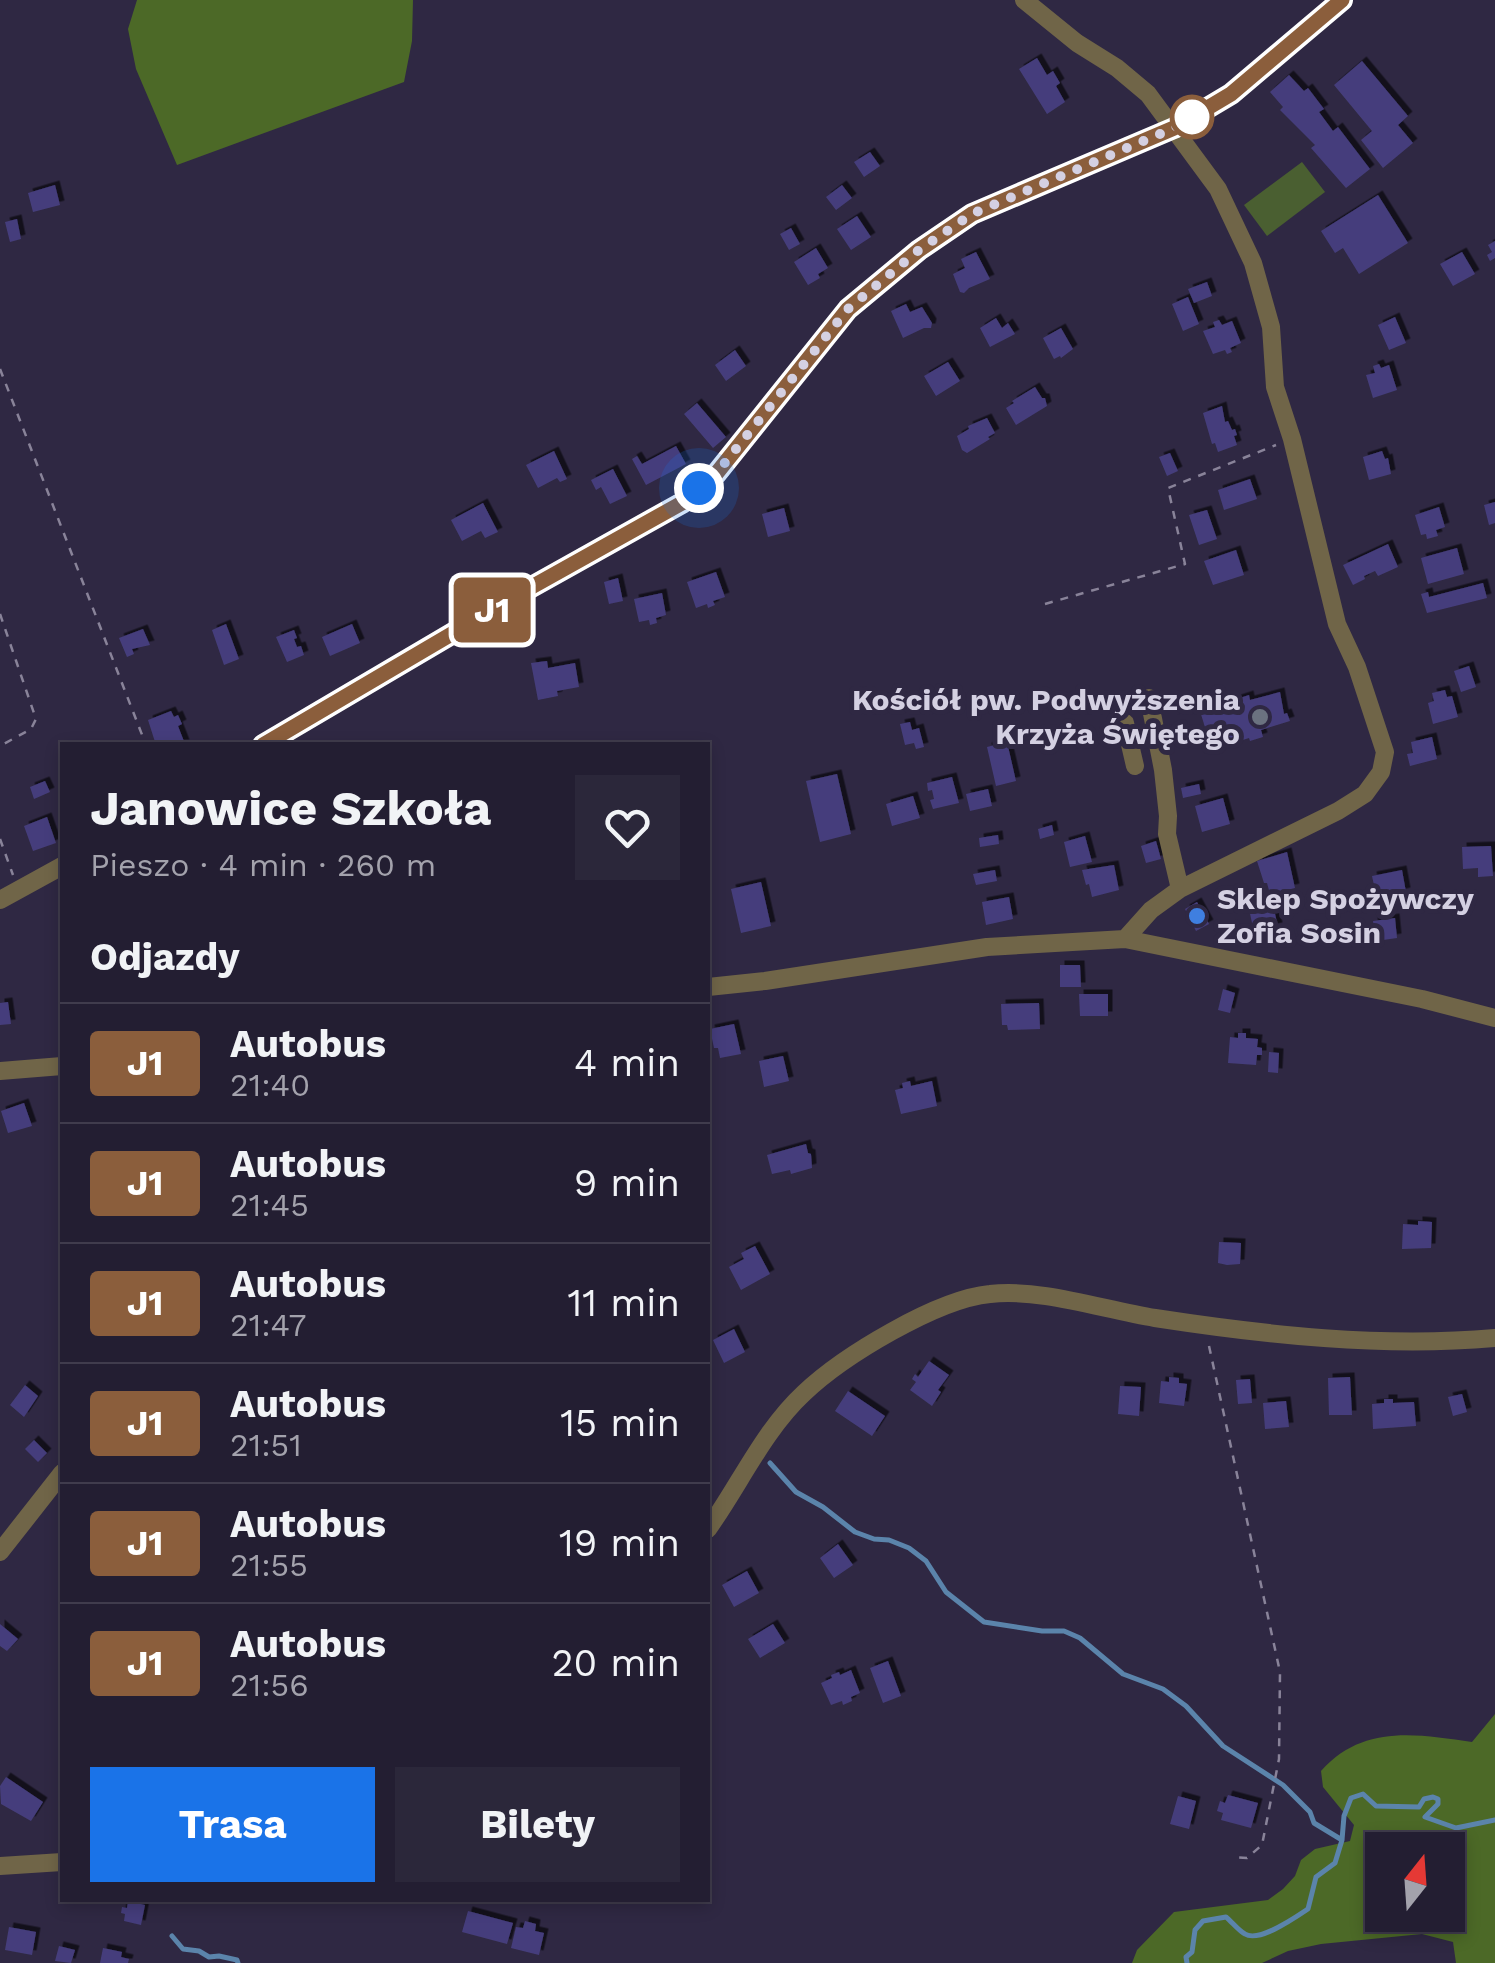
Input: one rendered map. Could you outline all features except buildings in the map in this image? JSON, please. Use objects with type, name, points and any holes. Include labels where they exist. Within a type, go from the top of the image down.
[{"type":"street","points":[[1024,0],[1148,94],[1218,189],[1253,263],[1271,327],[1275,387],[1292,439],[1337,624],[1357,667],[1385,752],[1381,772],[1365,794],[1180,889],[1151,910],[1125,938]]},
{"type":"street","points":[[268,742],[682,503],[716,474],[848,309],[919,250],[972,214],[1174,128],[1231,94],[1342,0]]},
{"type":"street","points":[[1149,698],[1163,770],[1167,834],[1180,889]]},
{"type":"street","points":[[1125,724],[1135,766]]},
{"type":"street","points":[[0,900],[60,867]]},
{"type":"street","points":[[710,987],[988,947],[1125,938],[1495,1018]]},
{"type":"street","points":[[0,1071],[60,1066]]},
{"type":"street","points":[[710,1525],[802,1394],[857,1354],[931,1312],[972,1297],[1011,1293],[1205,1325],[1334,1338],[1449,1342],[1495,1338]]},
{"type":"street","points":[[0,1552],[60,1476]]},
{"type":"street","points":[[0,1866],[60,1862]]},
{"type":"path","points":[[0,370],[145,742]]},
{"type":"path","points":[[1045,604],[1185,564],[1168,488],[1292,439]]},
{"type":"path","points":[[0,614],[36,719],[32,729],[0,746]]},
{"type":"path","points":[[0,839],[19,890]]},
{"type":"path","points":[[1205,1325],[1280,1672],[1280,1759],[1262,1845],[1247,1858],[1232,1857]]},
{"type":"green space","points":[[137,0],[413,0],[412,41],[404,82],[177,165],[136,69],[128,29]]},
{"type":"green space","points":[[1302,162],[1325,192],[1267,236],[1244,205]]},
{"type":"green space","points":[[1495,1714],[1495,1963],[1456,1963],[1453,1942],[1422,1934],[1321,1944],[1288,1951],[1262,1963],[1132,1963],[1137,1950],[1174,1912],[1268,1900],[1295,1876],[1301,1860],[1315,1849],[1350,1841],[1354,1825],[1323,1787],[1321,1771],[1337,1756],[1372,1739],[1431,1737],[1472,1742]]},
{"type":"waterway","points":[[770,1463],[796,1492],[855,1532],[909,1548],[926,1561],[946,1592],[984,1622],[1064,1631],[1080,1638],[1123,1674],[1163,1689],[1186,1706],[1223,1746],[1283,1785],[1310,1812],[1314,1823],[1342,1840]]},
{"type":"waterway","points":[[1187,1963],[1195,1930],[1203,1921],[1226,1917],[1251,1936],[1277,1928],[1308,1909],[1316,1877],[1335,1863],[1351,1798],[1363,1794],[1376,1806],[1419,1807],[1424,1799],[1433,1797],[1438,1804],[1425,1817],[1456,1828],[1495,1820]]},
{"type":"waterway","points":[[172,1936],[183,1949],[238,1963]]},
{"type":"bus line","name":"J1","points":[[268,742],[682,503],[716,474],[848,309],[919,250],[972,214],[1174,128],[1231,94],[1342,0]]},
{"type":"place","name":"Kościół pw. Podwyższenia Krzyża Świętego","points":[[1260,717]]},
{"type":"place","name":"Sklep Spożywczy Zofia Sosin","points":[[1197,916]]},
{"type":"route","points":[[699,488],[716,474],[848,309],[919,250],[972,214],[1174,128],[1200,112],[1192,117]]}]
